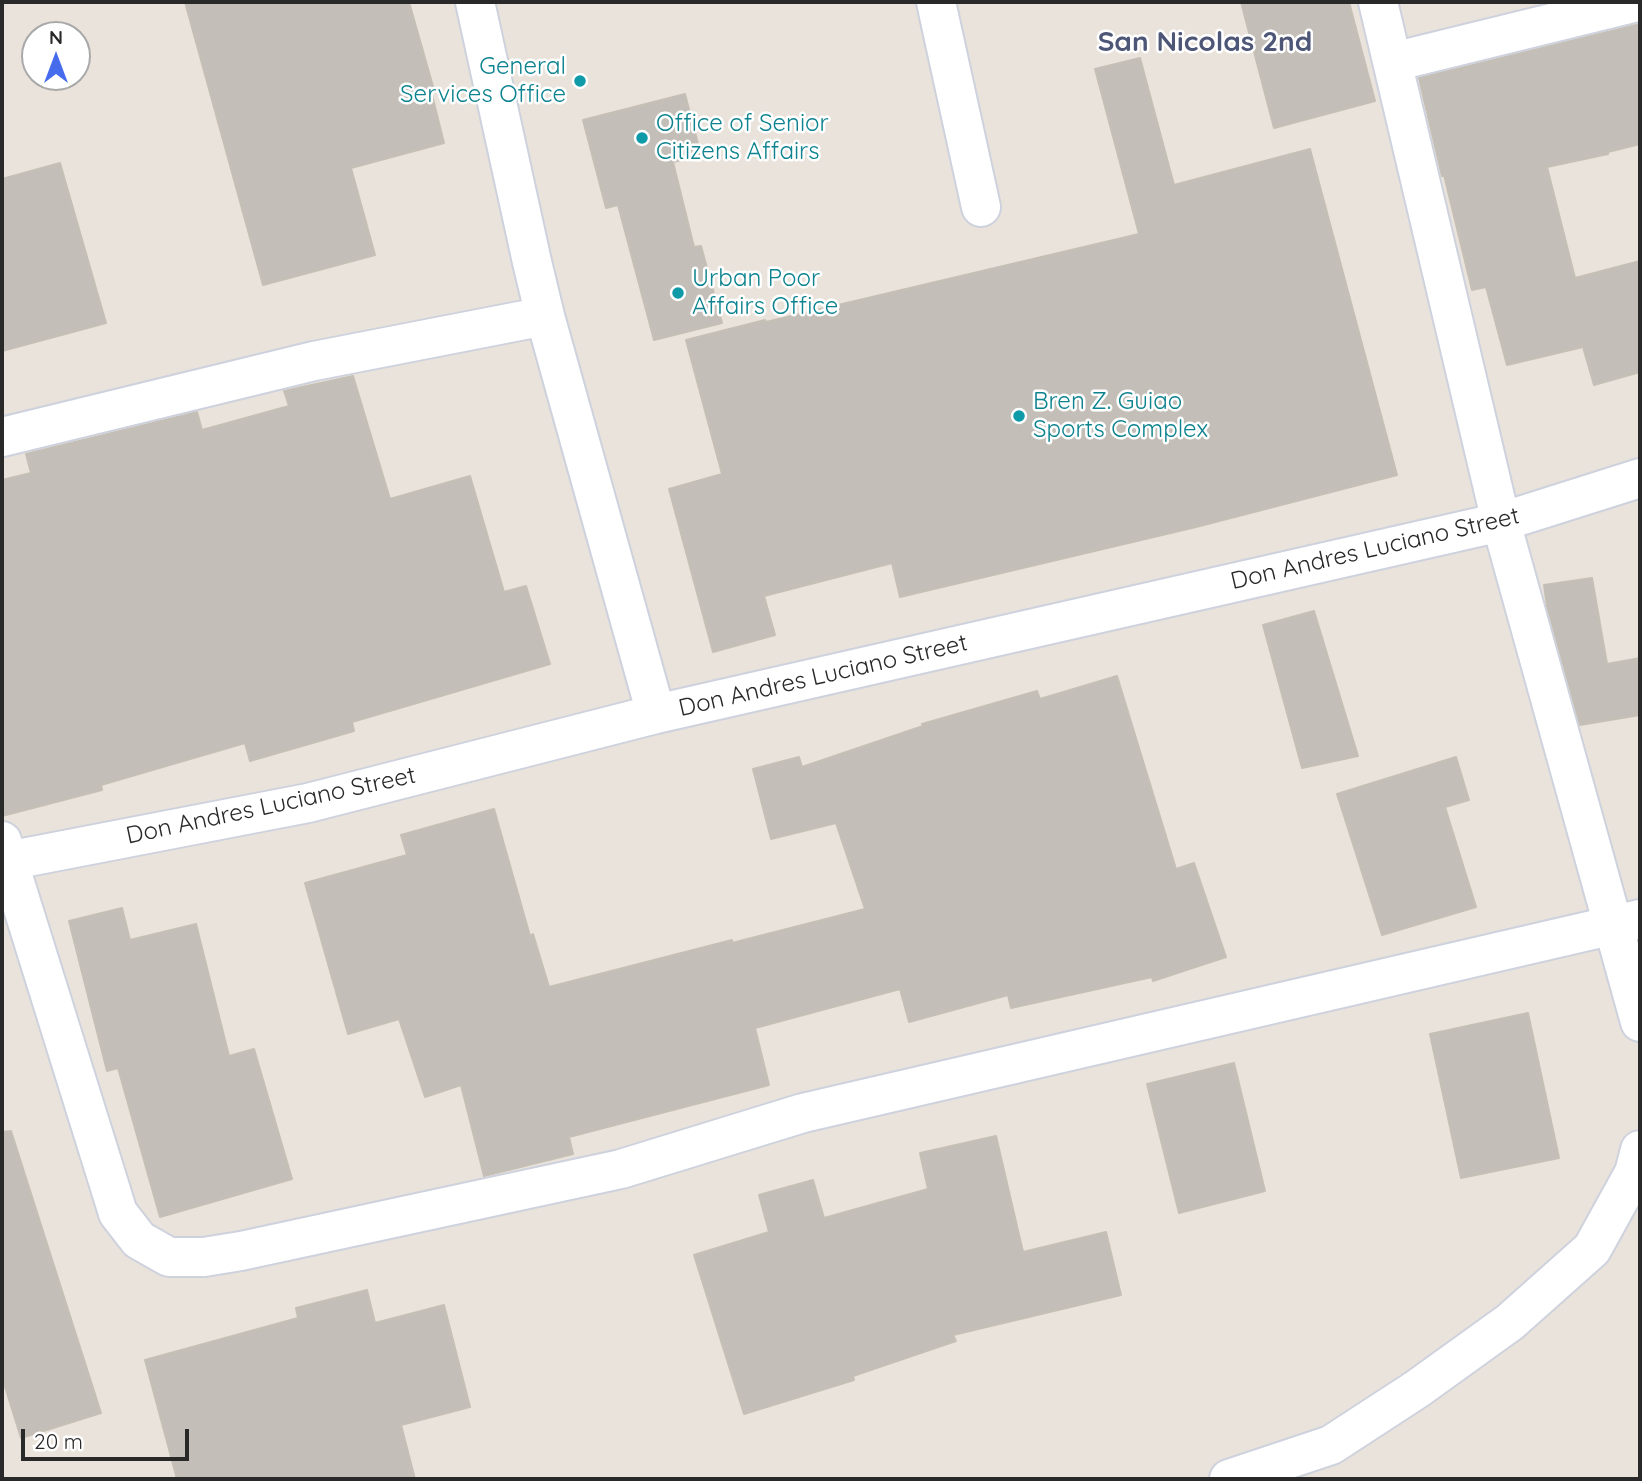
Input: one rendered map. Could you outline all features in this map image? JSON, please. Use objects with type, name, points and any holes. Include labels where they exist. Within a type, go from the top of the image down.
[{"type":"street","points":[[475,2],[545,316],[656,714]]},
{"type":"street","points":[[936,2],[981,207]]},
{"type":"street","points":[[1378,2],[1501,522],[1627,923],[1640,1022]]},
{"type":"street","points":[[1393,62],[1637,2]]},
{"type":"street","points":[[2,437],[314,362],[545,316]]},
{"type":"street","name":"Don Andres Luciano Street","points":[[4,854],[308,803],[656,714],[1501,522],[1640,478]]},
{"type":"street","points":[[4,854],[118,1213],[139,1240],[169,1257],[204,1257],[241,1251],[621,1169],[803,1113],[1627,923]]},
{"type":"street","points":[[1229,1479],[1331,1445],[1417,1389],[1510,1322],[1592,1249],[1634,1173],[1640,1150]]},
{"type":"building","points":[[185,2],[409,2],[434,90],[431,91],[444,143],[351,168],[375,255],[263,285]]},
{"type":"building","points":[[1241,2],[1349,2],[1375,101],[1274,128]]},
{"type":"building","points":[[1640,24],[1640,144],[1547,167],[1575,278],[1640,261],[1640,372],[1594,385],[1583,347],[1507,365],[1486,287],[1472,290],[1419,78]]},
{"type":"building","points":[[1140,58],[1174,185],[1310,149],[1397,475],[1196,527],[900,597],[892,563],[764,596],[775,635],[713,652],[669,489],[722,474],[686,340],[1139,234],[1095,69]]},
{"type":"building","points":[[685,94],[701,155],[673,162],[694,247],[701,246],[722,323],[654,340],[618,205],[606,208],[583,120]]},
{"type":"building","points":[[60,163],[106,323],[2,351],[2,179]]},
{"type":"building","points":[[353,376],[390,499],[470,476],[504,592],[526,586],[550,664],[352,722],[354,731],[250,761],[245,743],[101,785],[102,790],[2,816],[2,480],[31,473],[26,454],[197,412],[202,430],[289,406],[284,391]]},
{"type":"building","points":[[1592,578],[1607,664],[1640,658],[1640,715],[1580,725],[1547,606],[1544,585]]},
{"type":"building","points":[[1314,611],[1358,756],[1302,768],[1263,625]]},
{"type":"building","points":[[1117,676],[1176,869],[1194,863],[1226,957],[1153,981],[1152,977],[1011,1008],[1008,995],[909,1022],[900,989],[755,1028],[769,1085],[569,1137],[573,1154],[484,1176],[461,1085],[425,1097],[399,1019],[348,1034],[305,883],[407,855],[401,835],[494,809],[530,936],[533,934],[549,987],[865,909],[836,823],[771,839],[753,769],[799,757],[802,767],[923,726],[922,724],[1037,691],[1040,699]]},
{"type":"building","points":[[1456,757],[1469,800],[1445,807],[1476,907],[1382,935],[1337,794]]},
{"type":"building","points":[[122,908],[130,940],[196,924],[229,1056],[254,1049],[292,1179],[160,1217],[118,1068],[107,1071],[69,921]]},
{"type":"building","points":[[1528,1013],[1559,1158],[1461,1178],[1430,1034]]},
{"type":"building","points":[[1234,1063],[1265,1191],[1179,1213],[1147,1084]]},
{"type":"building","points":[[11,1131],[101,1413],[21,1438],[2,1377],[2,1132]]},
{"type":"building","points":[[996,1136],[1023,1252],[1106,1232],[1121,1295],[953,1335],[956,1341],[853,1376],[854,1380],[744,1414],[694,1255],[769,1232],[759,1195],[813,1180],[824,1218],[928,1189],[920,1153]]},
{"type":"building","points":[[367,1290],[375,1323],[444,1305],[470,1407],[401,1425],[415,1479],[177,1479],[145,1360],[298,1318],[296,1308]]},
{"type":"place","name":"General Services Office","points":[[580,81]]},
{"type":"place","name":"Office of Senior Citizens Affairs","points":[[642,138]]},
{"type":"place","name":"Urban Poor Affairs Office","points":[[678,293]]},
{"type":"place","name":"Bren Z. Guiao Sports Complex","points":[[1019,416]]},
{"type":"district","name":"San Nicolas 2nd","points":[[1205,43]]}]
